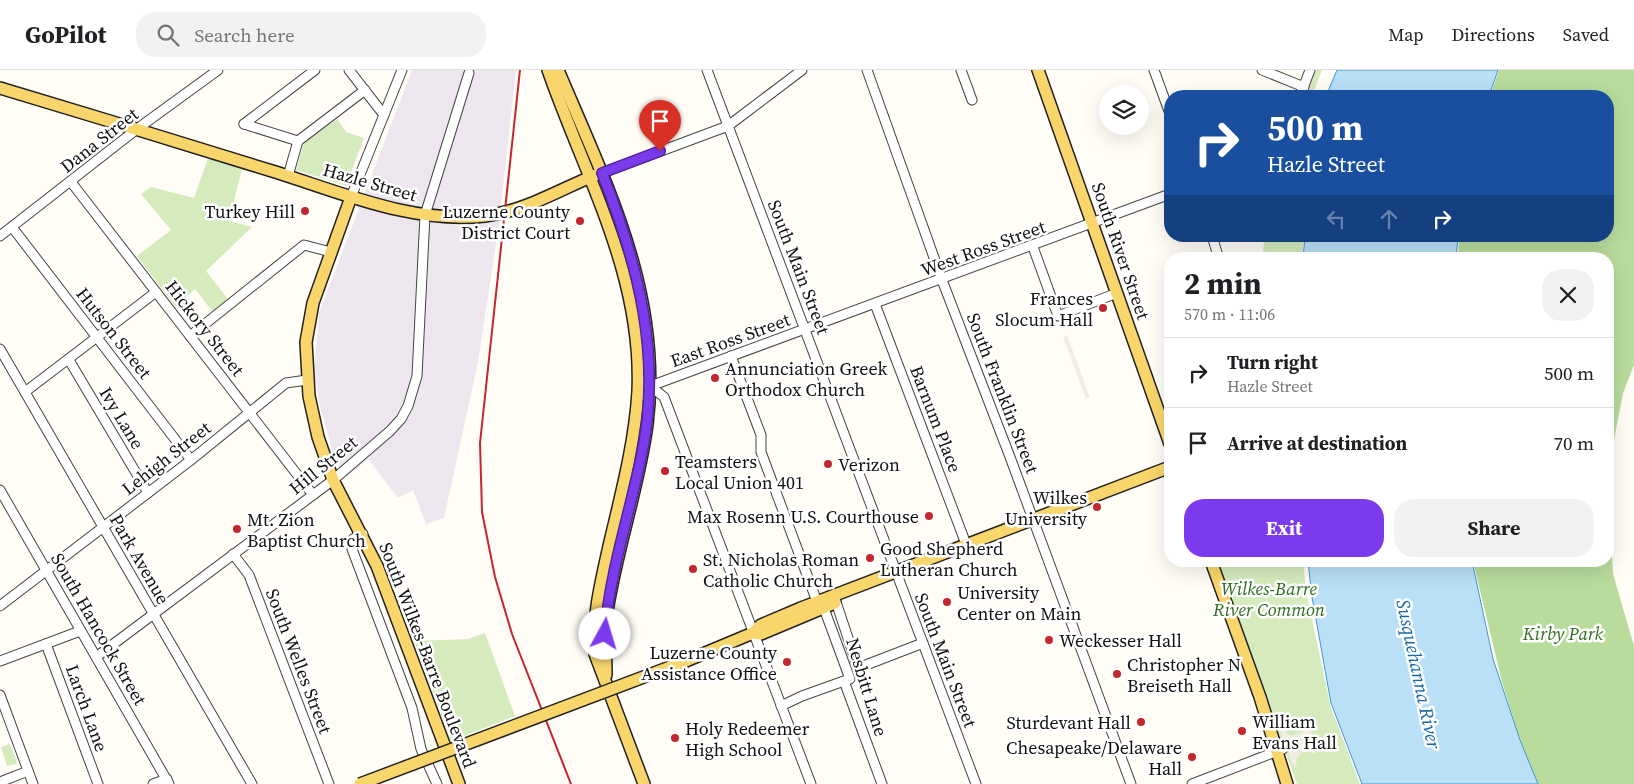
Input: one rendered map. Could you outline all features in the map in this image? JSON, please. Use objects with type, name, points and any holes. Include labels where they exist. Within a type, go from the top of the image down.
[{"type":"main road","points":[[548,70],[632,255],[644,306],[649,344],[650,386],[643,451],[606,620],[605,679]]},
{"type":"main road","points":[[558,70],[597,175],[626,275],[634,321],[638,391],[629,460],[594,618],[595,654],[644,784]]},
{"type":"main road","name":"South River Street","points":[[1038,70],[1164,427]]},
{"type":"main road","name":"Hazle Street","points":[[0,88],[351,196],[425,215],[468,217],[505,212],[532,205],[597,175]]},
{"type":"main road","name":"South Wilkes-Barre Boulevard","points":[[351,196],[313,303],[306,342],[307,380],[318,437],[333,480],[363,534],[391,601],[459,784]]},
{"type":"main road","points":[[360,784],[686,661],[753,633],[761,634],[896,571],[1164,469]]},
{"type":"main road","points":[[1213,567],[1279,751],[1287,784]]},
{"type":"main road","points":[[820,605],[836,602],[852,590]]},
{"type":"main road","points":[[1279,751],[1295,784]]},
{"type":"street","name":"Dana Street","points":[[0,236],[137,129],[218,70]]},
{"type":"street","points":[[298,141],[244,124],[315,70]]},
{"type":"street","points":[[349,70],[384,115]]},
{"type":"street","points":[[351,196],[401,70]]},
{"type":"street","name":"South Main Street","points":[[707,70],[976,784]]},
{"type":"street","name":"Hazle Street","points":[[597,175],[728,126],[802,70]]},
{"type":"street","name":"South Franklin Street","points":[[867,70],[942,280],[1131,784]]},
{"type":"street","points":[[961,70],[972,100]]},
{"type":"street","points":[[1154,70],[1164,98]]},
{"type":"street","points":[[1262,70],[1298,90]]},
{"type":"street","points":[[1303,90],[1310,70]]},
{"type":"street","name":"Hill Street","points":[[96,657],[333,480],[390,431],[404,412],[414,392],[417,376],[425,215],[469,73]]},
{"type":"street","points":[[288,176],[298,141],[365,90]]},
{"type":"street","name":"Hickory Street","points":[[71,182],[313,495]]},
{"type":"street","name":"West Ross Street","points":[[806,330],[1164,196]]},
{"type":"street","name":"Hutson Street","points":[[12,227],[191,460]]},
{"type":"street","points":[[190,336],[304,244],[331,252]]},
{"type":"street","points":[[1033,246],[1058,316],[1117,293]]},
{"type":"street","points":[[25,392],[156,292]]},
{"type":"street","name":"Barnum Place","points":[[876,304],[966,544]]},
{"type":"street","name":"East Ross Street","points":[[638,391],[806,330]]},
{"type":"street","name":"Park Avenue","points":[[0,349],[252,784]]},
{"type":"street","points":[[732,356],[761,435],[761,452],[820,605]]},
{"type":"street","name":"Ivy Lane","points":[[69,360],[148,493]]},
{"type":"street","name":"Lehigh Street","points":[[0,606],[191,460],[286,383],[307,380]]},
{"type":"street","points":[[650,386],[664,398],[810,784]]},
{"type":"street","name":"South Hancock Street","points":[[0,490],[168,782]]},
{"type":"street","points":[[363,534],[353,539],[352,549],[412,708],[421,749],[437,784]]},
{"type":"street","name":"South Welles Street","points":[[233,554],[249,574],[325,783]]},
{"type":"street","points":[[836,602],[858,668],[923,643]]},
{"type":"street","name":"Nesbitt Lane","points":[[820,605],[850,679],[844,681],[882,784]]},
{"type":"street","points":[[0,661],[80,631]]},
{"type":"street","name":"Larch Lane","points":[[46,644],[98,784]]},
{"type":"street","points":[[781,706],[802,696],[844,681]]},
{"type":"street","points":[[0,695],[33,784]]},
{"type":"street","points":[[1192,784],[1279,751]]},
{"type":"street","points":[[0,782],[28,772]]},
{"type":"street","points":[[153,784],[168,782]]},
{"type":"shaded area","points":[[412,70],[516,70],[499,224],[478,362],[444,518],[426,524],[413,490],[398,498],[368,459],[346,477],[335,460],[320,406],[314,371],[319,313]]},
{"type":"shaded area","points":[[1067,335],[1090,398],[1086,399],[1063,337]]},
{"type":"shaded area","points":[[1308,727],[1314,737],[1317,753],[1314,754],[1309,751],[1301,753],[1297,758],[1296,767],[1294,768],[1280,730],[1283,728],[1286,733],[1292,736],[1303,732]]},
{"type":"green space","points":[[1316,70],[1322,70],[1314,90],[1308,90]]},
{"type":"green space","name":"Kirby Park","points":[[1499,70],[1634,70],[1634,365],[1623,393],[1614,440],[1614,252],[1458,252],[1459,242],[1614,242],[1614,90],[1492,90]]},
{"type":"green space","points":[[337,119],[346,132],[364,138],[346,186],[296,170],[304,143]]},
{"type":"green space","points":[[208,158],[242,169],[229,221],[252,227],[206,271],[228,299],[212,311],[195,289],[175,306],[137,256],[171,230],[141,194],[151,187],[194,198]]},
{"type":"green space","points":[[1264,242],[1303,242],[1303,252],[1263,252]]},
{"type":"green space","name":"Wilkes-Barre River Common","points":[[1218,567],[1304,567],[1306,591],[1331,708],[1360,784],[1297,784]]},
{"type":"green space","name":"Kirby Park","points":[[1474,567],[1613,567],[1634,646],[1634,784],[1538,784],[1520,740],[1502,682]]},
{"type":"green space","points":[[485,633],[515,716],[451,741],[414,641],[468,639]]},
{"type":"green space","points":[[10,744],[17,762],[7,766],[1,747]]},
{"type":"water","points":[[1337,70],[1498,70],[1491,90],[1329,90]]},
{"type":"water","points":[[1304,242],[1457,242],[1457,252],[1304,252]]},
{"type":"water","name":"Susquehanna River","points":[[1309,567],[1473,567],[1493,659],[1520,740],[1538,784],[1362,784],[1331,703],[1312,597]]},
{"type":"railway","points":[[520,70],[480,443],[482,512],[495,577],[512,634],[571,784]]},
{"type":"place","name":"Turkey Hill","points":[[305,211]]},
{"type":"place","name":"Luzerne County District Court","points":[[580,221]]},
{"type":"place","name":"Frances Slocum Hall","points":[[1103,308]]},
{"type":"place","name":"Annunciation Greek Orthodox Church","points":[[715,378]]},
{"type":"place","name":"Verizon","points":[[828,464]]},
{"type":"place","name":"Teamsters Local Union 401","points":[[665,471]]},
{"type":"place","name":"Wilkes University","points":[[1097,507]]},
{"type":"place","name":"Max Rosenn U.S. Courthouse","points":[[929,516]]},
{"type":"place","name":"Mt. Zion Baptist Church","points":[[237,529]]},
{"type":"place","name":"Good Shepherd Lutheran Church","points":[[870,558]]},
{"type":"place","name":"St. Nicholas Roman Catholic Church","points":[[693,569]]},
{"type":"place","name":"University Center on Main","points":[[947,602]]},
{"type":"place","name":"Weckesser Hall","points":[[1049,640]]},
{"type":"place","name":"Luzerne County Assistance Office","points":[[787,662]]},
{"type":"place","name":"Christopher N Breiseth Hall","points":[[1117,674]]},
{"type":"place","name":"Sturdevant Hall","points":[[1141,722]]},
{"type":"place","name":"William Evans Hall","points":[[1242,731]]},
{"type":"place","name":"Holy Redeemer High School","points":[[675,738]]},
{"type":"place","name":"Chesapeake/Delaware Hall","points":[[1192,757]]},
{"type":"route","points":[[605,634],[609,604],[643,451],[650,386],[649,344],[644,306],[632,255],[602,173],[660,151]]}]
